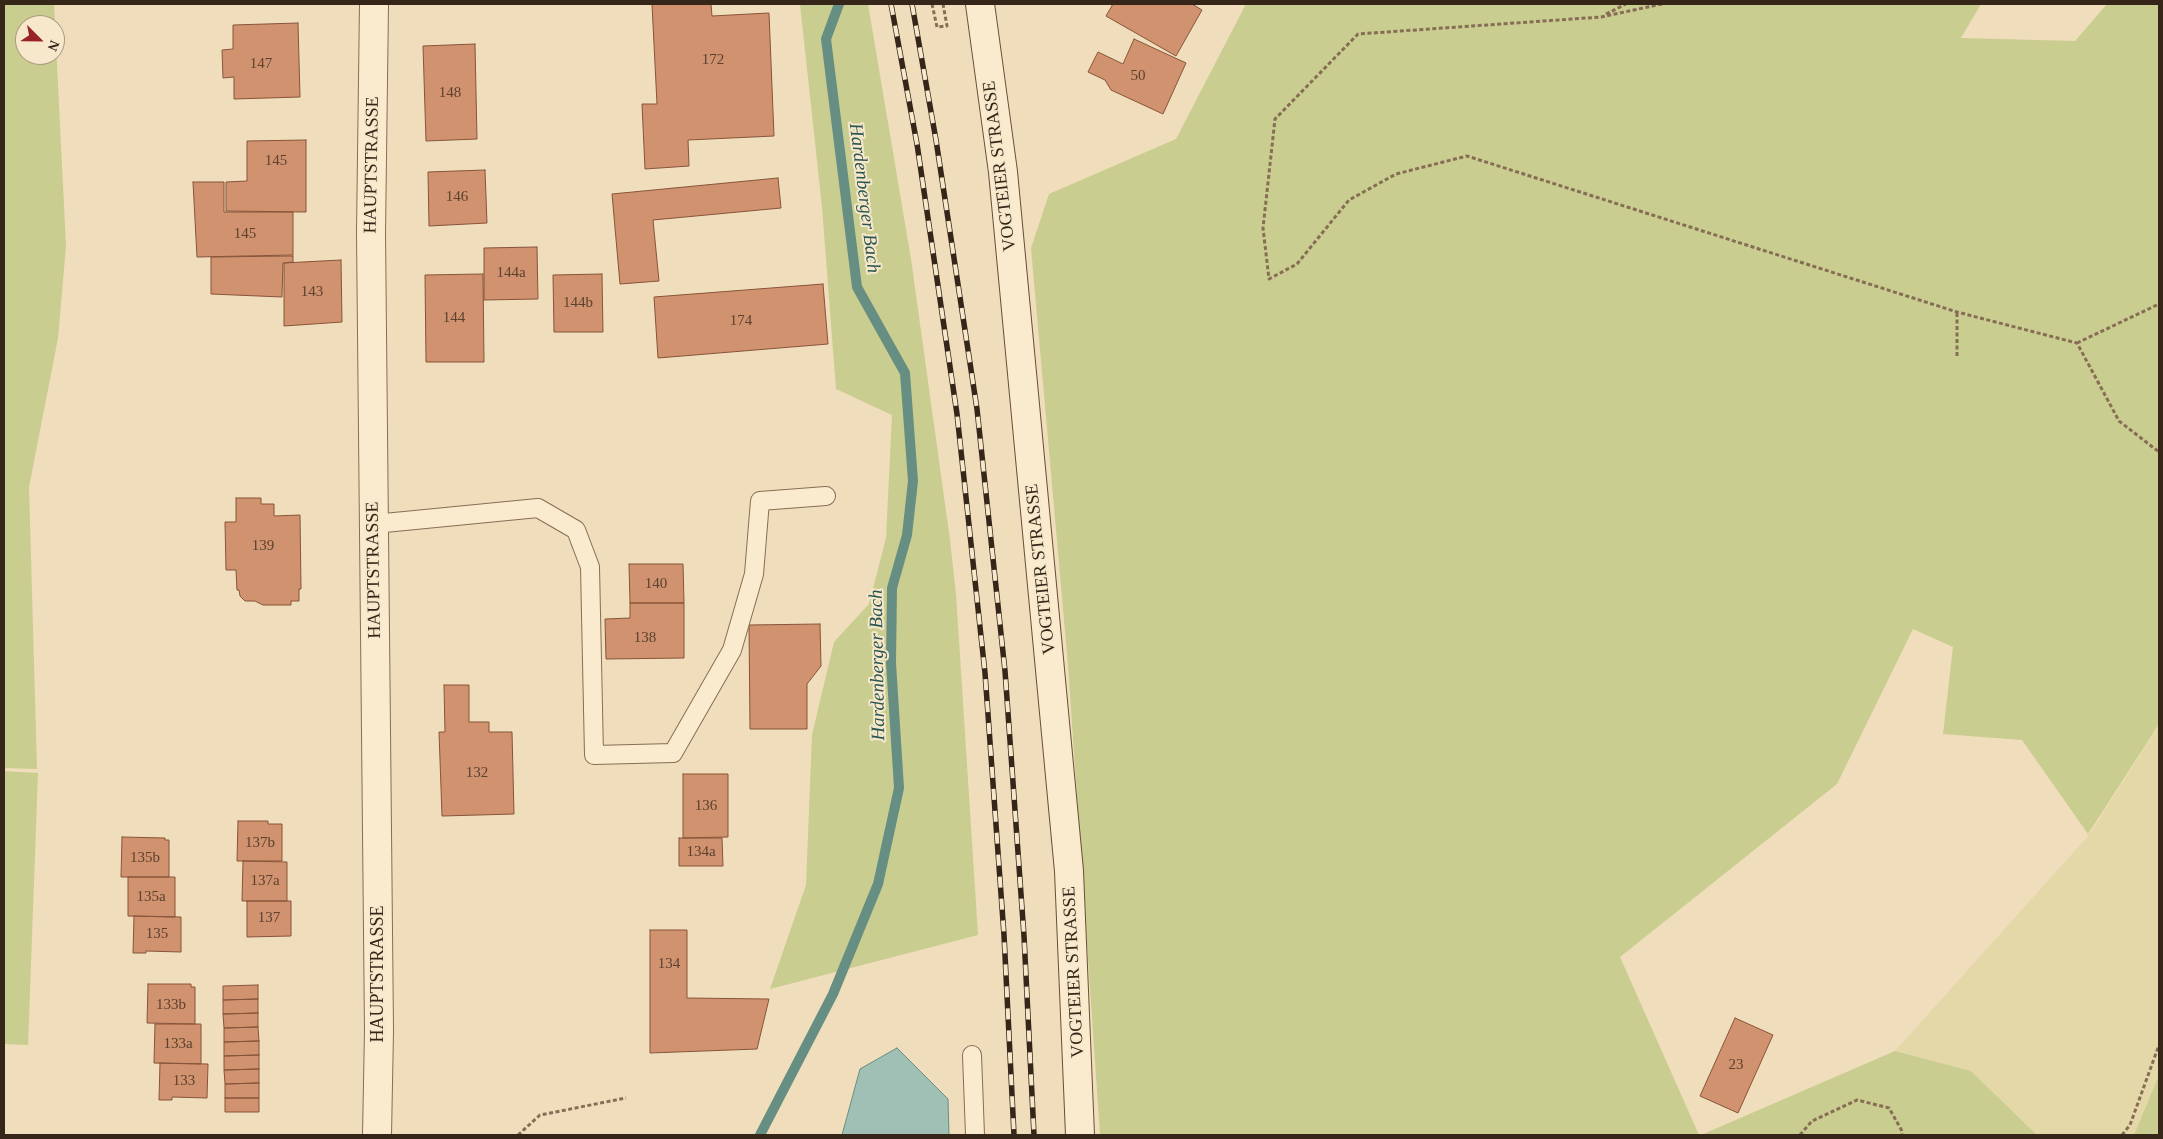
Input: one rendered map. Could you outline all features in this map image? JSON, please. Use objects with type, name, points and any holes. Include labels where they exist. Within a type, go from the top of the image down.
[{"type":"main road","name":"HAUPTSTRASSE","points":[[374,4],[371,233],[379,1022],[377,1135]]},
{"type":"main road","name":"VOGTEIER STRASSE","points":[[980,4],[1003,172],[1069,871],[1080,1135]]},
{"type":"lane","points":[[374,524],[538,508],[576,530],[590,567],[594,755],[673,753],[732,650],[754,574],[760,501],[826,496]]},
{"type":"lane","points":[[972,1055],[976,1135]]},
{"type":"path","points":[[932,4],[937,28],[947,26],[943,4]]},
{"type":"path","points":[[1601,17],[1626,4]]},
{"type":"path","points":[[1662,4],[1601,17],[1358,34],[1275,118],[1263,228],[1269,279],[1297,264],[1349,200],[1396,174],[1467,156],[1957,312],[2077,343],[2159,304]]},
{"type":"path","points":[[1957,312],[1957,356]]},
{"type":"path","points":[[2077,343],[2119,421],[2159,452]]},
{"type":"path","points":[[2122,1135],[2130,1125],[2159,1045]]},
{"type":"path","points":[[518,1135],[540,1115],[626,1098]]},
{"type":"path","points":[[1800,1135],[1812,1122],[1858,1100],[1889,1108],[1902,1131],[1902,1135]]},
{"type":"shaded area","points":[[2159,725],[2159,1075],[2134,1135],[2037,1135],[1971,1071],[1895,1051],[2089,835]]},
{"type":"green space","points":[[4,4],[54,4],[55,15],[15,15],[15,65],[57,65],[66,246],[58,338],[29,487],[37,769],[4,768]]},
{"type":"green space","points":[[800,4],[868,4],[911,259],[950,540],[956,594],[978,935],[770,989],[806,885],[812,735],[834,642],[869,604],[886,538],[892,415],[836,389],[822,207]]},
{"type":"green space","points":[[1246,4],[1981,4],[1961,38],[2075,41],[2107,4],[2159,4],[2159,724],[2088,834],[2022,740],[1943,734],[1953,647],[1913,629],[1837,784],[1620,957],[1699,1135],[1100,1135],[1068,665],[1031,248],[1049,194],[1176,139]]},
{"type":"green space","points":[[4,771],[38,773],[28,1045],[4,1044]]},
{"type":"green space","points":[[1895,1051],[1971,1071],[2037,1135],[1701,1135]]},
{"type":"green space","points":[[2159,1075],[2159,1135],[2134,1135]]},
{"type":"water","points":[[897,1048],[948,1099],[949,1135],[842,1135],[860,1069]]},
{"type":"building","points":[[652,4],[711,4],[712,16],[769,13],[774,136],[688,140],[689,166],[645,169],[642,104],[657,104]]},
{"type":"building","points":[[1113,4],[1192,4],[1202,10],[1176,56],[1106,16]]},
{"type":"building","points":[[298,23],[300,97],[234,99],[234,77],[223,78],[222,50],[233,49],[233,25]]},
{"type":"building","points":[[1134,39],[1186,63],[1163,114],[1111,90],[1105,80],[1088,72],[1098,52],[1123,64]]},
{"type":"building","points":[[475,44],[477,139],[426,141],[423,46]]},
{"type":"building","points":[[306,140],[306,212],[226,211],[226,182],[247,181],[247,141]]},
{"type":"building","points":[[485,170],[487,223],[429,226],[428,172]]},
{"type":"building","points":[[778,178],[781,208],[653,220],[659,281],[620,284],[612,194]]},
{"type":"building","points":[[193,182],[224,182],[224,212],[293,212],[293,255],[197,257]]},
{"type":"building","points":[[537,247],[538,299],[484,300],[484,248]]},
{"type":"building","points":[[293,256],[293,262],[283,263],[282,297],[211,294],[211,257]]},
{"type":"building","points":[[341,260],[342,322],[284,326],[284,263]]},
{"type":"building","points":[[483,274],[484,362],[426,362],[425,275]]},
{"type":"building","points":[[602,274],[603,332],[554,332],[553,275]]},
{"type":"building","points":[[823,284],[828,344],[658,358],[654,297]]},
{"type":"building","points":[[236,498],[261,498],[261,504],[274,504],[274,516],[300,515],[301,589],[299,589],[299,601],[291,601],[291,605],[263,605],[255,601],[245,601],[240,596],[239,590],[237,590],[236,570],[226,570],[225,522],[236,522]]},
{"type":"building","points":[[629,564],[683,564],[684,603],[630,603]]},
{"type":"building","points":[[630,603],[684,603],[684,658],[606,659],[605,619],[630,618]]},
{"type":"building","points":[[820,624],[821,666],[807,684],[807,729],[750,729],[749,625]]},
{"type":"building","points":[[444,685],[469,685],[469,722],[489,722],[489,732],[512,732],[514,814],[442,816],[439,732],[445,732]]},
{"type":"building","points":[[683,774],[728,774],[728,837],[683,838]]},
{"type":"building","points":[[238,821],[268,821],[268,824],[282,824],[282,861],[237,861]]},
{"type":"building","points":[[122,837],[165,838],[165,840],[169,840],[169,877],[121,877]]},
{"type":"building","points":[[679,838],[722,838],[723,866],[679,866]]},
{"type":"building","points":[[243,861],[287,862],[287,901],[242,901]]},
{"type":"building","points":[[128,877],[175,877],[175,917],[128,916]]},
{"type":"building","points":[[247,901],[291,901],[291,936],[247,937]]},
{"type":"building","points":[[134,916],[181,917],[181,952],[146,951],[146,953],[133,953]]},
{"type":"building","points":[[650,930],[687,930],[687,998],[769,999],[757,1049],[650,1053]]},
{"type":"building","points":[[148,984],[191,984],[191,987],[195,987],[195,1024],[147,1023]]},
{"type":"building","points":[[258,985],[258,999],[223,1000],[223,986]]},
{"type":"building","points":[[258,999],[258,1013],[223,1014],[223,1000]]},
{"type":"building","points":[[258,1013],[258,1027],[224,1028],[223,1014]]},
{"type":"building","points":[[1735,1018],[1773,1035],[1738,1113],[1700,1096]]},
{"type":"building","points":[[155,1024],[201,1024],[201,1064],[154,1063]]},
{"type":"building","points":[[258,1027],[259,1041],[224,1042],[224,1028]]},
{"type":"building","points":[[259,1041],[259,1055],[224,1056],[224,1042]]},
{"type":"building","points":[[259,1055],[259,1069],[224,1070],[224,1056]]},
{"type":"building","points":[[160,1063],[208,1064],[207,1098],[172,1097],[172,1100],[159,1100]]},
{"type":"building","points":[[259,1069],[259,1083],[225,1084],[224,1070]]},
{"type":"building","points":[[259,1083],[259,1098],[225,1098],[225,1084]]},
{"type":"building","points":[[225,1098],[259,1098],[259,1112],[225,1112]]},
{"type":"waterway","name":"Hardenberger Bach","points":[[760,1135],[833,994],[878,884],[899,788],[891,663],[892,588],[907,535],[913,481],[905,373],[857,287],[826,39],[839,4]]},
{"type":"railway","points":[[891,4],[917,144],[957,414],[985,673],[1004,935],[1014,1135]]},
{"type":"railway","points":[[912,4],[936,140],[977,409],[1005,671],[1024,936],[1034,1135]]}]
